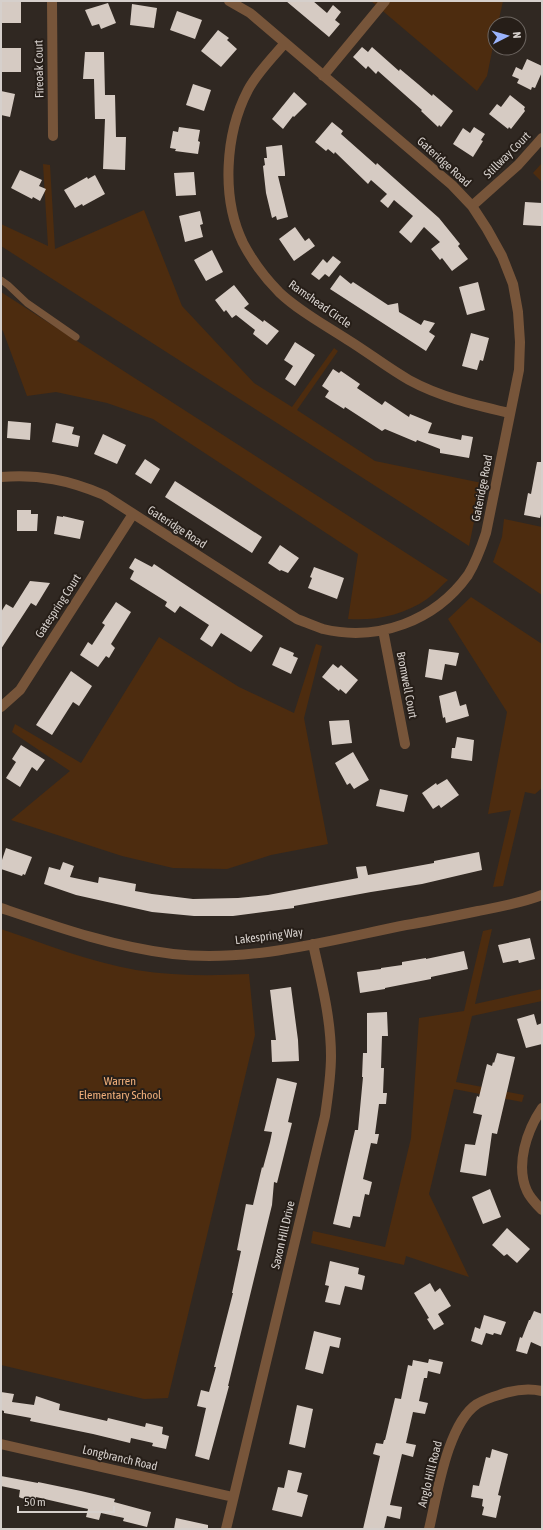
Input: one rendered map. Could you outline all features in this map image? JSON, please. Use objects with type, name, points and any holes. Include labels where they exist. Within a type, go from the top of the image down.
[{"type":"street","name":"Fireoak Court","points":[[52,1],[53,136]]},
{"type":"street","name":"Gateridge Road","points":[[1,477],[36,476],[75,484],[104,495],[297,619],[322,628],[341,632],[383,630],[418,618],[436,608],[452,594],[468,574],[479,554],[486,534],[509,413],[519,370],[520,342],[518,312],[512,284],[502,256],[472,206],[452,185],[250,14],[229,1]]},
{"type":"street","points":[[323,76],[385,1]]},
{"type":"street","name":"Ramshead Circle","points":[[285,43],[263,68],[248,90],[237,118],[230,148],[228,179],[233,212],[243,242],[259,268],[280,292],[302,310],[410,380],[438,393],[509,413]]},
{"type":"street","name":"Stillway Court","points":[[472,206],[518,165],[542,138]]},
{"type":"street","name":"Gatespring Court","points":[[1,708],[20,690],[133,514]]},
{"type":"street","name":"Bromwell Court","points":[[383,630],[405,744]]},
{"type":"street","name":"Lakespring Way","points":[[1,908],[101,940],[136,948],[174,954],[208,955],[246,954],[313,944],[499,907],[542,894]]},
{"type":"street","name":"Saxon Hill Drive","points":[[226,1529],[325,1116],[330,1084],[331,1054],[328,1021],[313,944]]},
{"type":"street","points":[[542,1108],[535,1118],[528,1136],[522,1163],[527,1190],[535,1203],[542,1210]]},
{"type":"street","name":"Anglo Hill Road","points":[[429,1529],[446,1458],[453,1436],[463,1420],[476,1405],[489,1398],[520,1390],[542,1391]]},
{"type":"street","name":"Longbranch Road","points":[[1,1444],[233,1497]]},
{"type":"lane","points":[[1,280],[27,303],[76,337]]},
{"type":"green space","points":[[371,1],[503,1],[500,16],[487,16],[487,56],[491,56],[487,76],[477,91]]},
{"type":"green space","points":[[43,164],[50,165],[55,249],[144,210],[182,306],[254,383],[292,407],[334,348],[338,351],[297,410],[375,461],[482,483],[469,546],[1,246],[1,224],[48,246]]},
{"type":"green space","points":[[541,164],[542,165],[542,182],[533,173]]},
{"type":"green space","points":[[1,292],[448,580],[427,599],[418,605],[399,613],[379,618],[348,619],[358,554],[153,419],[107,403],[56,392],[27,396],[1,329]]},
{"type":"green space","points":[[504,519],[542,527],[542,595],[493,562],[502,537]]},
{"type":"green space","points":[[471,597],[542,644],[542,788],[535,794],[525,792],[503,886],[493,887],[511,810],[488,814],[507,712],[448,619]]},
{"type":"green space","points":[[159,637],[239,687],[294,713],[316,644],[322,646],[304,718],[328,844],[271,855],[227,869],[173,868],[122,856],[11,820],[70,771],[12,732],[15,724],[81,763]]},
{"type":"green space","name":"Warren Elementary School","points":[[1,929],[119,967],[193,975],[249,974],[255,1035],[168,1398],[144,1399],[1,1365]]},
{"type":"green space","points":[[492,929],[475,1004],[542,989],[542,1001],[472,1016],[456,1082],[524,1095],[522,1102],[454,1089],[429,1194],[469,1277],[406,1256],[404,1265],[311,1243],[313,1231],[385,1247],[411,1138],[419,1018],[464,1011],[483,931]]},
{"type":"building","points":[[286,1],[313,1],[327,13],[333,5],[341,12],[335,20],[340,24],[329,37]]},
{"type":"building","points":[[1,2],[21,2],[21,23],[1,23]]},
{"type":"building","points":[[108,3],[116,23],[101,29],[99,24],[92,26],[85,10]]},
{"type":"building","points":[[132,4],[157,8],[154,28],[130,25]]},
{"type":"building","points":[[177,11],[202,20],[195,39],[170,30]]},
{"type":"building","points":[[218,30],[229,38],[227,40],[237,49],[221,67],[201,51]]},
{"type":"building","points":[[362,47],[368,52],[372,47],[399,71],[400,69],[432,96],[433,94],[453,111],[441,127],[439,125],[438,127],[421,111],[422,110],[378,71],[376,74],[368,66],[366,69],[353,57]]},
{"type":"building","points":[[1,48],[21,48],[21,72],[1,72]]},
{"type":"building","points":[[85,52],[104,52],[105,95],[115,95],[116,137],[126,137],[125,170],[103,169],[105,119],[95,119],[94,79],[83,79]]},
{"type":"building","points":[[527,59],[542,66],[542,72],[535,88],[532,87],[531,90],[517,83],[519,79],[512,76],[516,67],[522,70]]},
{"type":"building","points":[[193,84],[211,90],[204,111],[186,105]]},
{"type":"building","points":[[1,91],[15,94],[10,117],[1,115]]},
{"type":"building","points":[[294,92],[307,104],[294,117],[293,116],[283,129],[272,119]]},
{"type":"building","points":[[510,95],[525,107],[525,111],[511,129],[509,127],[508,129],[489,114],[497,104],[501,107]]},
{"type":"building","points":[[332,122],[343,131],[341,134],[376,165],[377,163],[439,218],[460,244],[458,246],[468,259],[452,271],[442,258],[440,260],[431,249],[440,242],[424,227],[411,243],[399,232],[413,216],[394,200],[388,208],[380,201],[387,194],[371,180],[368,184],[335,152],[334,154],[328,149],[326,151],[315,142]]},
{"type":"building","points":[[179,127],[200,130],[198,154],[175,151],[176,149],[170,148],[173,131],[178,132]]},
{"type":"building","points":[[474,127],[485,134],[481,140],[483,141],[473,157],[453,144],[463,128],[470,133]]},
{"type":"building","points":[[282,145],[285,176],[278,176],[288,217],[277,220],[276,216],[272,218],[266,193],[263,166],[265,165],[264,158],[267,158],[266,147]]},
{"type":"building","points":[[20,170],[42,180],[39,186],[46,189],[40,201],[33,197],[32,199],[11,188]]},
{"type":"building","points":[[194,172],[196,195],[176,196],[174,173]]},
{"type":"building","points":[[95,175],[105,194],[83,206],[82,204],[75,208],[64,190],[87,177],[88,179]]},
{"type":"building","points":[[525,202],[542,203],[541,226],[523,225]]},
{"type":"building","points":[[200,211],[203,224],[200,225],[203,237],[185,242],[179,216]]},
{"type":"building","points":[[295,227],[305,241],[309,238],[315,246],[294,261],[279,239]]},
{"type":"building","points":[[212,250],[223,272],[206,281],[194,260]]},
{"type":"building","points":[[333,256],[341,262],[329,277],[325,274],[319,280],[311,274],[323,259],[327,263]]},
{"type":"building","points":[[340,275],[351,284],[353,282],[388,305],[398,303],[399,312],[421,325],[424,320],[435,323],[429,332],[435,336],[426,351],[330,289]]},
{"type":"building","points":[[478,282],[485,310],[467,315],[459,287]]},
{"type":"building","points":[[234,285],[249,304],[244,308],[263,322],[264,320],[279,331],[267,345],[253,334],[255,330],[236,315],[232,318],[226,310],[224,312],[215,300]]},
{"type":"building","points":[[471,333],[489,338],[483,361],[480,360],[477,370],[462,366]]},
{"type":"building","points":[[295,342],[315,355],[295,386],[285,379],[293,366],[284,360]]},
{"type":"building","points":[[333,369],[339,373],[341,371],[360,384],[357,388],[382,405],[385,401],[409,417],[410,414],[432,423],[428,433],[461,440],[462,435],[473,437],[469,458],[440,453],[440,449],[417,440],[416,442],[385,429],[382,431],[345,407],[344,409],[325,397],[329,391],[322,386]]},
{"type":"building","points":[[8,421],[31,423],[30,440],[7,438]]},
{"type":"building","points":[[56,423],[74,427],[72,434],[80,436],[78,447],[52,442]]},
{"type":"building","points":[[103,434],[126,445],[117,464],[94,454]]},
{"type":"building","points":[[145,459],[160,469],[151,484],[135,474]]},
{"type":"building","points":[[537,462],[542,462],[542,510],[540,518],[524,515],[528,493],[531,494]]},
{"type":"building","points":[[175,481],[262,537],[252,553],[165,497]]},
{"type":"building","points":[[17,510],[31,510],[31,514],[38,514],[37,531],[17,531]]},
{"type":"building","points":[[57,516],[84,521],[80,539],[54,534]]},
{"type":"building","points":[[280,545],[299,558],[288,573],[281,570],[280,571],[268,563]]},
{"type":"building","points":[[135,558],[152,567],[154,564],[263,636],[251,652],[221,633],[212,647],[200,639],[209,625],[180,606],[175,613],[165,606],[167,602],[130,579],[134,571],[129,568]]},
{"type":"building","points":[[314,567],[344,578],[337,599],[308,588]]},
{"type":"building","points":[[30,581],[50,583],[36,606],[31,603],[1,649],[1,612],[6,604],[13,608]]},
{"type":"building","points":[[116,602],[131,612],[111,644],[115,648],[109,658],[106,656],[98,667],[80,655],[88,642],[92,645],[105,625],[102,623]]},
{"type":"building","points":[[280,647],[294,653],[293,656],[298,658],[291,674],[272,665]]},
{"type":"building","points":[[429,649],[459,653],[456,666],[445,664],[442,680],[425,677]]},
{"type":"building","points":[[333,664],[338,668],[341,665],[358,680],[346,694],[340,689],[339,691],[322,677]]},
{"type":"building","points":[[71,671],[92,686],[79,706],[73,702],[52,735],[36,725]]},
{"type":"building","points":[[456,691],[460,706],[466,704],[469,716],[446,723],[445,717],[443,718],[439,696]]},
{"type":"building","points":[[349,720],[352,743],[332,745],[329,721]]},
{"type":"building","points":[[457,737],[474,740],[472,761],[451,758],[452,748],[455,748]]},
{"type":"building","points":[[21,745],[45,760],[37,771],[32,767],[20,787],[6,778],[16,762],[12,759]]},
{"type":"building","points":[[353,752],[369,780],[354,789],[350,783],[347,785],[335,763]]},
{"type":"building","points":[[447,779],[459,795],[441,808],[439,805],[433,809],[422,793],[436,783],[437,785]]},
{"type":"building","points":[[380,789],[408,795],[404,812],[376,806]]},
{"type":"building","points":[[6,848],[32,857],[25,875],[23,874],[22,876],[1,869],[1,863]]},
{"type":"building","points":[[479,852],[482,870],[422,884],[294,906],[294,908],[233,916],[194,916],[152,912],[76,895],[44,884],[49,867],[60,870],[63,862],[74,866],[70,877],[98,883],[99,877],[136,884],[135,891],[193,899],[238,898],[268,895],[358,878],[356,867],[366,866],[368,875],[434,863],[434,861]]},
{"type":"building","points":[[530,938],[535,959],[519,963],[518,960],[503,963],[498,945]]},
{"type":"building","points":[[464,951],[468,969],[431,977],[431,979],[360,993],[357,972],[402,965],[402,962],[426,959]]},
{"type":"building","points":[[291,987],[298,1040],[299,1061],[272,1062],[271,1040],[276,1040],[270,990]]},
{"type":"building","points":[[387,1012],[388,1036],[382,1036],[381,1068],[384,1068],[383,1093],[387,1093],[386,1104],[379,1104],[375,1134],[379,1134],[377,1144],[371,1143],[363,1179],[372,1182],[369,1195],[365,1194],[360,1217],[353,1216],[350,1228],[333,1224],[355,1130],[358,1130],[363,1077],[363,1053],[367,1053],[367,1013]]},
{"type":"building","points":[[534,1014],[537,1025],[542,1023],[542,1044],[526,1048],[517,1019]]},
{"type":"building","points":[[497,1053],[515,1057],[497,1134],[492,1133],[486,1176],[460,1172],[465,1144],[475,1145],[482,1115],[473,1113],[477,1096],[479,1097],[487,1064],[492,1066]]},
{"type":"building","points":[[277,1078],[297,1083],[288,1122],[292,1123],[277,1183],[274,1182],[272,1205],[229,1386],[209,1460],[195,1456],[206,1408],[197,1406],[201,1390],[209,1392],[216,1367],[214,1367],[233,1293],[241,1251],[237,1250],[246,1204],[253,1205],[262,1167],[263,1168],[270,1142],[272,1132],[264,1131]]},
{"type":"building","points":[[490,1189],[501,1217],[483,1224],[472,1197]]},
{"type":"building","points":[[507,1228],[530,1249],[517,1263],[507,1254],[504,1256],[492,1245]]},
{"type":"building","points":[[330,1261],[359,1268],[358,1274],[365,1276],[362,1290],[345,1286],[340,1305],[325,1302],[329,1286],[325,1285]]},
{"type":"building","points":[[430,1283],[435,1292],[440,1288],[451,1306],[438,1314],[444,1324],[434,1330],[427,1319],[429,1318],[414,1293]]},
{"type":"building","points":[[534,1311],[542,1314],[542,1347],[531,1342],[527,1354],[516,1351],[520,1337],[522,1338]]},
{"type":"building","points":[[484,1315],[506,1322],[501,1335],[486,1333],[482,1345],[471,1341],[475,1327],[480,1329]]},
{"type":"building","points":[[314,1331],[341,1338],[339,1348],[330,1346],[323,1374],[305,1369]]},
{"type":"building","points":[[429,1359],[443,1362],[440,1374],[428,1371],[427,1378],[424,1378],[419,1401],[428,1403],[425,1414],[413,1412],[406,1443],[416,1445],[413,1457],[402,1454],[390,1505],[402,1507],[400,1519],[387,1516],[384,1529],[363,1529],[380,1456],[373,1454],[376,1443],[383,1444],[385,1440],[395,1398],[401,1399],[408,1365],[412,1366],[413,1360],[428,1363]]},
{"type":"building","points":[[1,1392],[14,1394],[12,1402],[34,1405],[36,1396],[60,1404],[59,1410],[107,1421],[108,1418],[145,1427],[146,1423],[163,1427],[162,1434],[169,1436],[166,1449],[152,1446],[153,1443],[131,1438],[130,1443],[30,1421],[31,1418],[4,1413],[4,1411],[1,1410]]},
{"type":"building","points":[[297,1405],[313,1409],[305,1448],[289,1444]]},
{"type":"building","points":[[492,1449],[508,1454],[498,1495],[501,1496],[496,1518],[482,1515],[484,1507],[482,1506],[483,1499],[471,1497],[473,1485],[479,1486],[486,1457],[490,1458]]},
{"type":"building","points":[[288,1470],[302,1473],[297,1492],[308,1495],[302,1517],[272,1510],[278,1487],[284,1488]]},
{"type":"building","points":[[1,1476],[38,1482],[115,1499],[114,1502],[151,1512],[147,1527],[123,1521],[124,1518],[101,1513],[99,1520],[86,1517],[88,1509],[36,1497],[35,1501],[21,1498],[19,1497],[20,1490],[1,1486]]},
{"type":"building","points":[[176,1518],[208,1525],[208,1529],[174,1529]]}]
